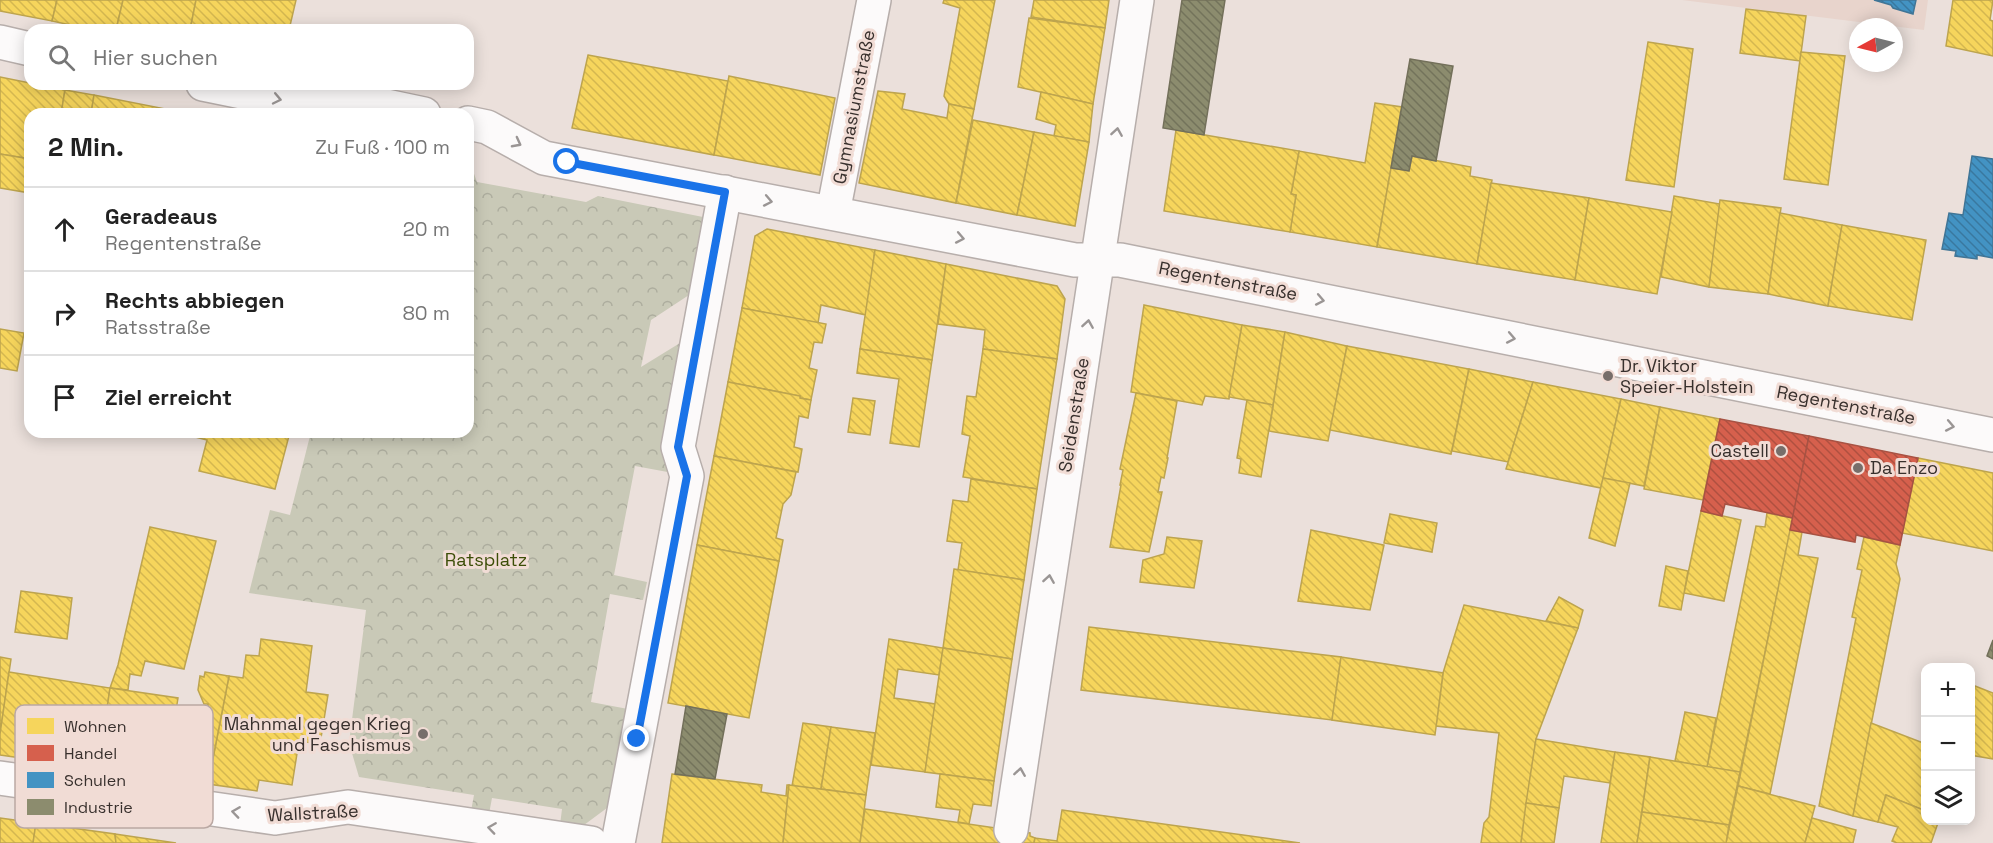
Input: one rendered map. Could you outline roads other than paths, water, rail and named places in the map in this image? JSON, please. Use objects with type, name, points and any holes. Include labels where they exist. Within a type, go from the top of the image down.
[{"type":"street","name":"Gymnasiumstraße","points":[[833,213],[874,0]]},
{"type":"street","name":"Seidenstraße","points":[[1011,830],[1137,0]]},
{"type":"street","points":[[0,42],[24,48]]},
{"type":"street","points":[[232,90],[290,102],[348,98],[396,108]]},
{"type":"street","name":"Regentenstraße","points":[[474,124],[487,127],[544,158],[1075,260],[1132,262],[1993,435]]},
{"type":"street","points":[[618,843],[687,476],[678,447],[725,192]]},
{"type":"street","name":"Wallstraße","points":[[0,778],[15,780]]},
{"type":"street","name":"Wallstraße","points":[[213,809],[275,818],[348,807],[591,843]]},
{"type":"place","name":"Dr. Viktor Speier-Holstein","points":[[1608,376]]},
{"type":"place","name":"Castell","points":[[1781,451]]},
{"type":"place","name":"Da Enzo","points":[[1858,468]]},
{"type":"place","name":"Mahnmal gegen Krieg und Faschismus","points":[[423,734]]},
{"type":"park label","name":"Ratsplatz","points":[[486,560]]}]
